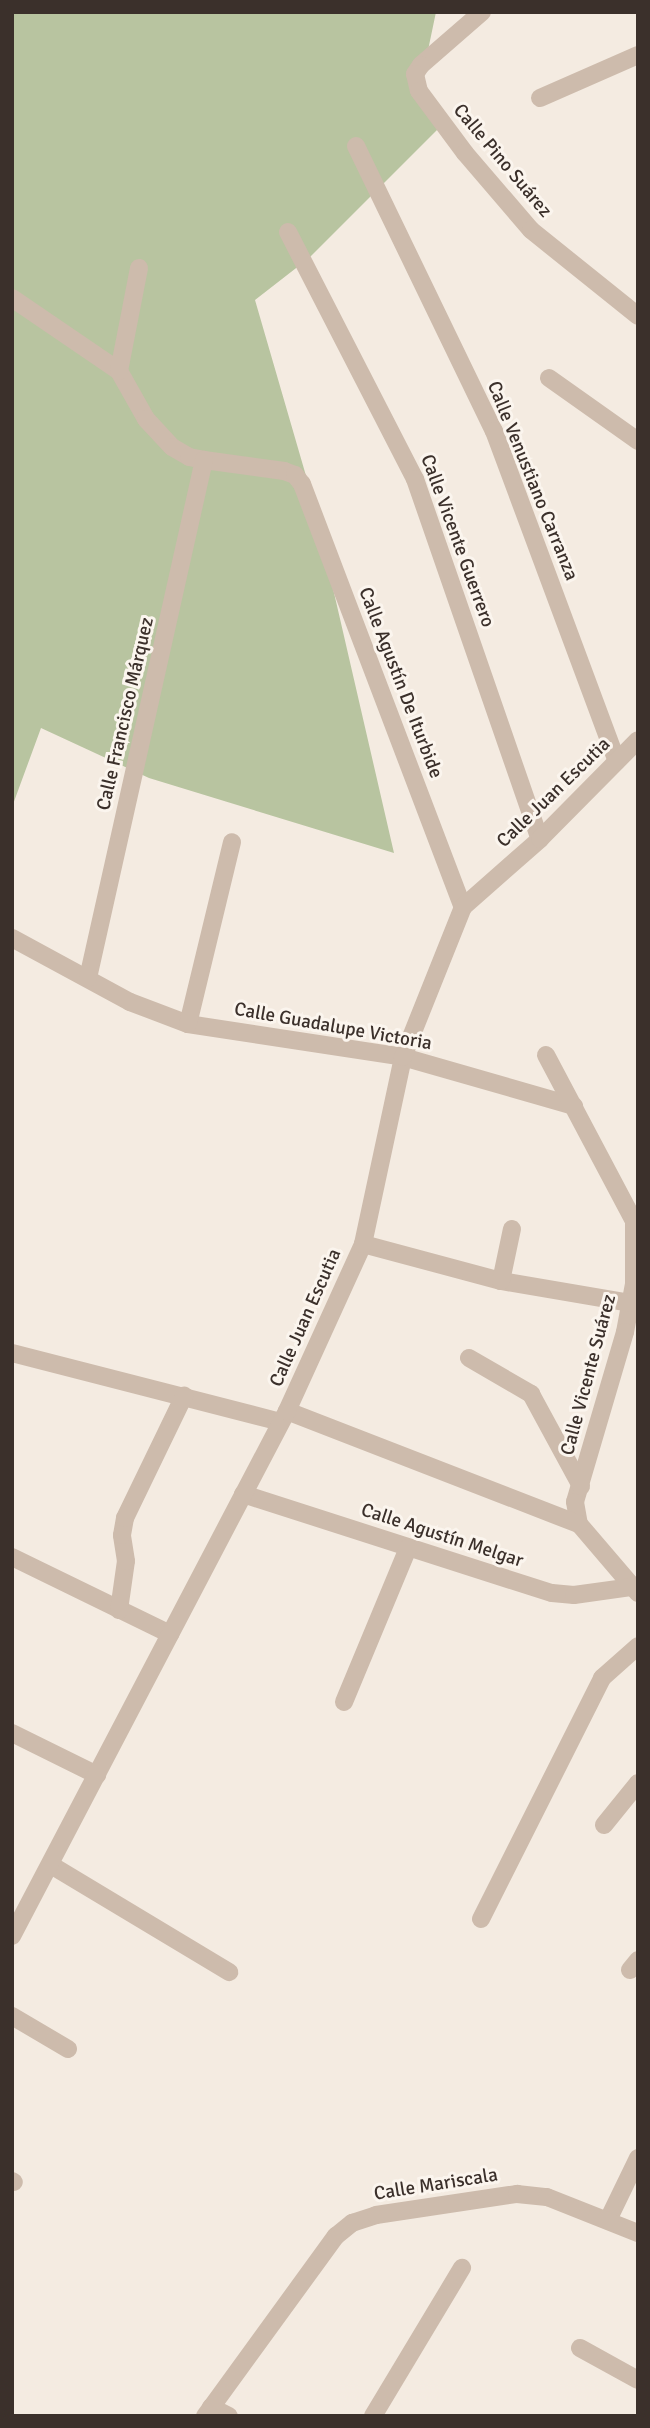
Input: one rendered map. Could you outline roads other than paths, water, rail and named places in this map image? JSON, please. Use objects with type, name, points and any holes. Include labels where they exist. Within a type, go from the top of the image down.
[{"type":"street","name":"Calle Pino Suárez","points":[[482,12],[421,65],[415,74],[419,91],[465,153],[530,230],[638,316]]},
{"type":"street","points":[[540,98],[638,55]]},
{"type":"street","name":"Calle Venustiano Carranza","points":[[356,146],[494,431],[617,761]]},
{"type":"street","name":"Calle Vicente Guerrero","points":[[288,232],[415,479],[540,839]]},
{"type":"street","points":[[119,371],[139,268]]},
{"type":"street","points":[[12,298],[119,371],[146,419],[172,447],[189,457],[204,460]]},
{"type":"street","points":[[549,378],[638,441]]},
{"type":"street","name":"Calle Agustín De Iturbide","points":[[204,460],[284,471],[295,475],[302,484],[463,908]]},
{"type":"street","name":"Calle Francisco Márquez","points":[[88,978],[204,460]]},
{"type":"street","name":"Calle Juan Escutia","points":[[12,1936],[284,1416],[363,1244],[403,1057],[463,908],[540,839],[638,740]]},
{"type":"street","points":[[188,1024],[232,842]]},
{"type":"street","name":"Calle Guadalupe Victoria","points":[[12,938],[130,1002],[188,1024],[403,1057],[574,1106]]},
{"type":"street","points":[[546,1055],[636,1218]]},
{"type":"street","name":"Calle Vicente Suárez","points":[[578,1494],[631,1336],[636,1218]]},
{"type":"street","points":[[501,1281],[512,1229]]},
{"type":"street","points":[[363,1244],[501,1281],[631,1303]]},
{"type":"street","name":"Calle Agustín Melgar","points":[[12,1353],[184,1396],[284,1416],[579,1524],[635,1590]]},
{"type":"street","points":[[469,1358],[531,1394],[578,1494]]},
{"type":"street","points":[[119,1610],[126,1561],[122,1535],[125,1518],[184,1396]]},
{"type":"street","name":"Calle Agustín Melgar","points":[[243,1494],[552,1594],[635,1590]]},
{"type":"street","name":"Calle Agustín Melgar","points":[[578,1494],[579,1524]]},
{"type":"street","points":[[344,1702],[408,1548]]},
{"type":"street","points":[[12,1556],[170,1633]]},
{"type":"street","points":[[481,1919],[602,1678],[638,1646]]},
{"type":"street","points":[[12,1733],[97,1775]]},
{"type":"street","points":[[604,1825],[638,1783]]},
{"type":"street","points":[[51,1865],[229,1972]]},
{"type":"street","points":[[12,2016],[68,2049]]},
{"type":"street","points":[[608,2220],[638,2158]]},
{"type":"street","name":"Calle Mariscala","points":[[208,2411],[336,2236],[352,2223],[376,2215],[517,2194],[547,2197],[638,2233]]},
{"type":"street","points":[[373,2416],[462,2269]]},
{"type":"street","points":[[580,2348],[638,2380]]},
{"type":"street","points":[[208,2411],[229,2416]]}]
